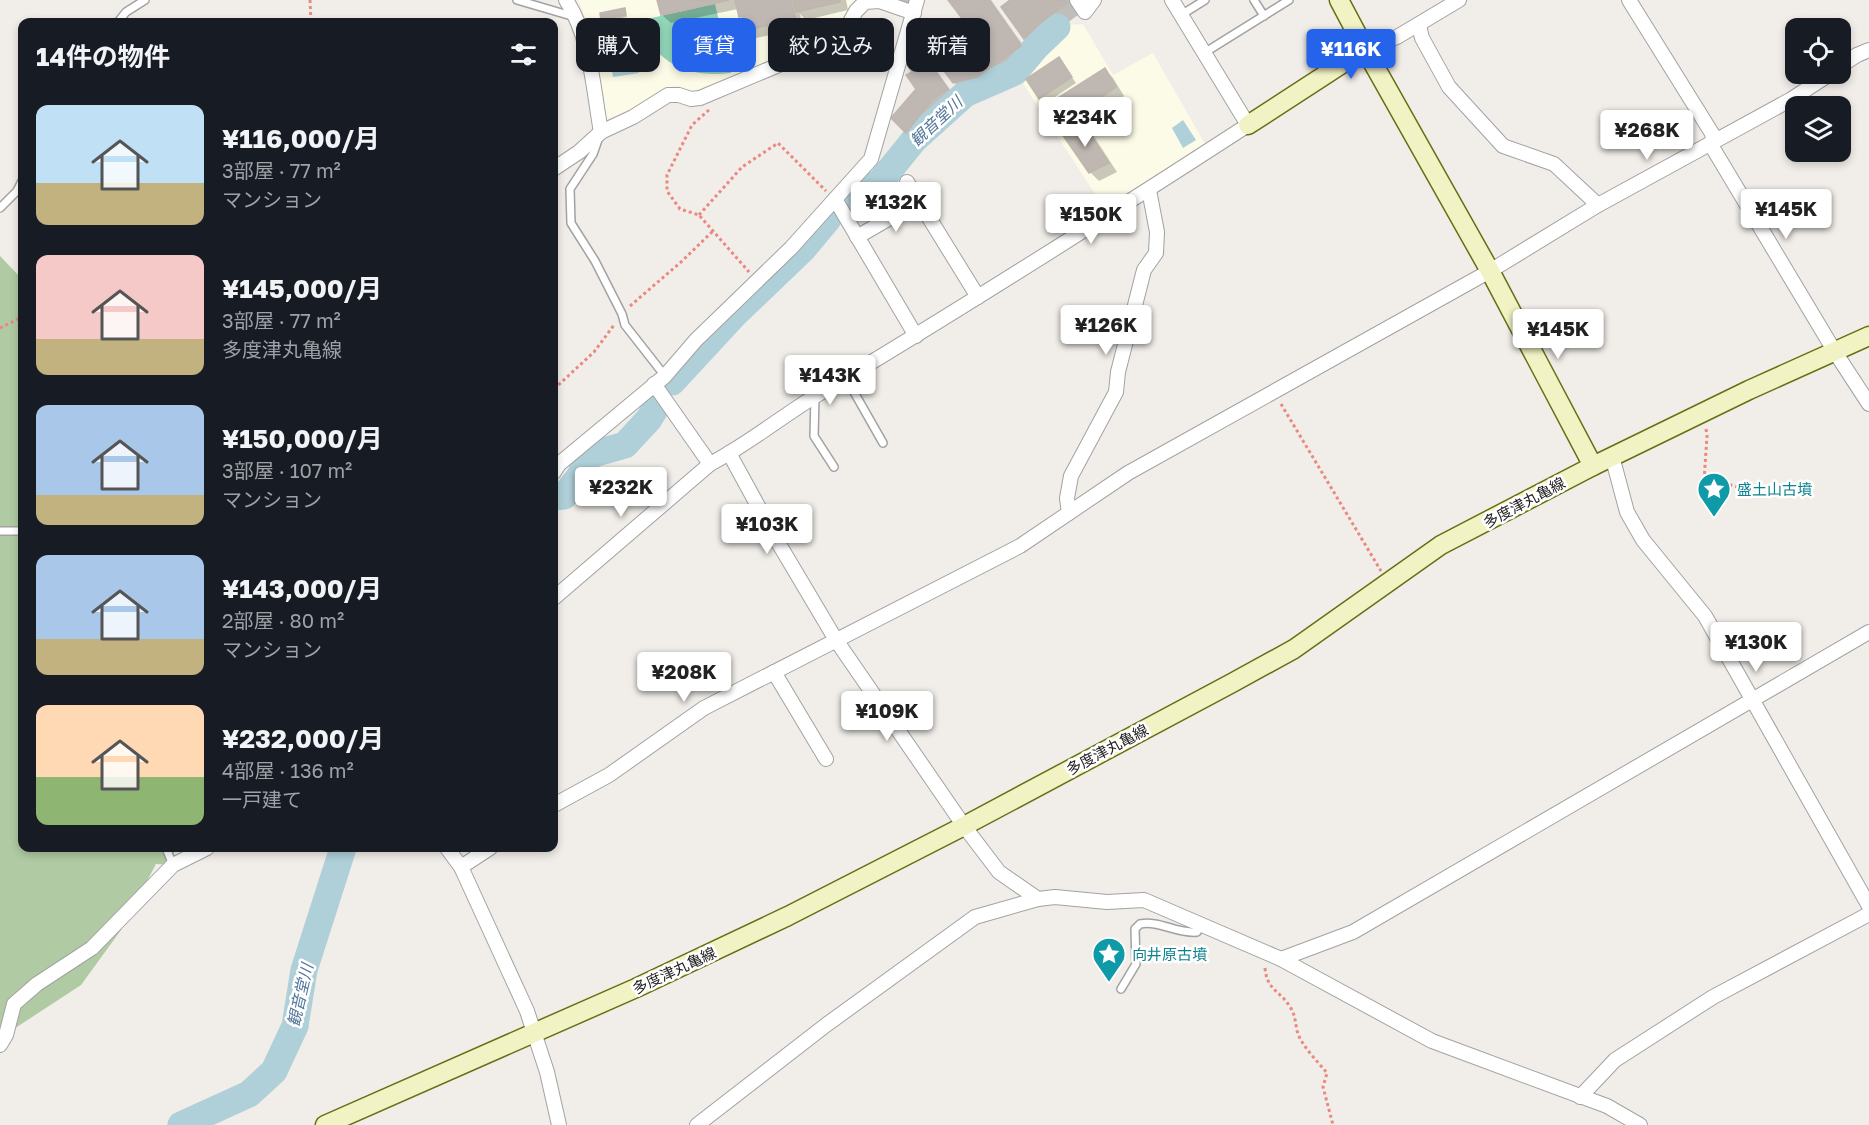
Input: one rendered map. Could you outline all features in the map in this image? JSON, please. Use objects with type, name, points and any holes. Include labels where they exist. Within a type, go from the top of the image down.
[{"type":"main road","points":[[1339,0],[1490,271],[1593,466]]},
{"type":"main road","points":[[1248,125],[1365,49]]},
{"type":"main road","name":"多度津丸亀線","points":[[325,1125],[636,988],[788,916],[964,826],[1294,649],[1441,545],[1612,456],[1869,336]]},
{"type":"street","points":[[567,0],[578,18]]},
{"type":"street","points":[[1077,0],[1085,12],[1094,0]]},
{"type":"street","points":[[558,595],[710,464],[1149,190],[1248,125],[1172,0]]},
{"type":"street","points":[[1365,49],[1397,37],[1459,0]]},
{"type":"street","points":[[1629,0],[1713,135],[1711,145],[1869,405]]},
{"type":"street","points":[[558,166],[579,152],[601,132],[633,117],[668,95],[680,95],[691,99],[700,98],[805,54],[816,57],[845,31],[856,11],[865,2],[916,6],[871,159],[791,248],[696,340],[659,380],[558,466]]},
{"type":"street","points":[[1419,25],[1422,38],[1449,87],[1503,146],[1554,164],[1598,205]]},
{"type":"street","points":[[1851,59],[1869,50]]},
{"type":"street","points":[[590,72],[601,132]]},
{"type":"street","points":[[558,803],[609,775],[704,708],[1020,546],[1128,472],[1490,271],[1598,205],[1711,145],[1815,84]]},
{"type":"street","points":[[907,182],[978,297]]},
{"type":"street","points":[[1069,513],[1067,498],[1071,476],[1116,392],[1118,372],[1144,270],[1156,253],[1157,232],[1149,190]]},
{"type":"street","points":[[835,199],[916,336]]},
{"type":"street","points":[[857,237],[919,201]]},
{"type":"street","points":[[659,380],[710,464]]},
{"type":"street","points":[[729,453],[776,539],[836,640],[964,826],[999,872],[1038,899]]},
{"type":"street","points":[[1612,456],[1627,512],[1643,540],[1705,616],[1869,906]]},
{"type":"street","points":[[1281,959],[1353,932],[1754,701],[1869,632]]},
{"type":"street","points":[[774,672],[826,759]]},
{"type":"street","points":[[0,1045],[6,1035],[14,1004],[38,984],[92,948],[173,865],[199,852]]},
{"type":"street","points":[[450,852],[462,867],[535,1033],[559,1125]]},
{"type":"street","points":[[462,867],[484,852]]},
{"type":"street","points":[[697,1125],[826,1025],[975,917],[1038,899],[1055,897],[1107,902],[1144,900],[1281,959],[1432,1041],[1607,1106],[1640,1125]]},
{"type":"street","points":[[1580,1097],[1615,1060],[1713,997],[1869,914]]},
{"type":"lane","points":[[121,18],[126,12],[145,0]]},
{"type":"lane","points":[[517,0],[578,18]]},
{"type":"lane","points":[[1181,15],[1205,0]]},
{"type":"lane","points":[[1254,0],[1264,16]]},
{"type":"lane","points":[[1204,53],[1289,0]]},
{"type":"lane","points":[[601,132],[592,154],[570,189],[571,223],[595,261],[622,314],[625,325],[659,380]]},
{"type":"lane","points":[[0,208],[18,188]]},
{"type":"lane","points":[[846,378],[883,443]]},
{"type":"lane","points":[[815,397],[814,436],[834,467]]},
{"type":"lane","points":[[0,531],[18,531]]},
{"type":"lane","points":[[168,852],[173,865]]},
{"type":"lane","points":[[1121,989],[1136,964],[1135,929],[1140,924],[1147,922],[1186,933],[1197,932],[1202,924]]},
{"type":"path","points":[[310,0],[311,18]]},
{"type":"path","points":[[718,105],[692,125],[667,175],[667,190],[680,209],[699,215],[757,280]]},
{"type":"path","points":[[699,215],[742,167],[778,143],[835,199]]},
{"type":"path","points":[[558,385],[594,352],[622,314],[713,231]]},
{"type":"path","points":[[0,328],[18,319]]},
{"type":"path","points":[[1274,392],[1388,583]]},
{"type":"path","points":[[1703,412],[1707,436],[1704,481],[1715,481],[1742,488]]},
{"type":"path","points":[[1265,964],[1266,978],[1276,993],[1290,1005],[1296,1019],[1299,1036],[1327,1073],[1323,1087],[1333,1125]]},
{"type":"shaded area","points":[[578,0],[859,0],[847,18],[768,18],[768,62],[756,67],[756,18],[672,18],[672,72],[745,72],[696,94],[687,93],[679,86],[670,87],[635,111],[627,111],[608,119],[603,115],[597,72],[660,72],[660,18],[585,18]]},
{"type":"shaded area","points":[[1083,24],[1113,75],[1153,53],[1205,144],[1105,209],[1018,76],[1069,25]]},
{"type":"green space","points":[[715,4],[718,18],[672,18],[672,64],[660,54],[660,18],[652,18]]},
{"type":"green space","points":[[695,72],[731,73],[715,74]]},
{"type":"green space","points":[[0,256],[18,275],[18,852],[174,852],[173,865],[156,864],[121,930],[81,985],[0,1038]]},
{"type":"water","points":[[612,72],[639,72],[639,73],[613,77]]},
{"type":"water","points":[[1183,120],[1196,140],[1183,148],[1172,128]]},
{"type":"building","points":[[657,0],[729,0],[661,15]]},
{"type":"building","points":[[735,0],[791,0],[796,18],[768,18],[768,26],[756,28],[756,18],[739,17]]},
{"type":"building","points":[[793,0],[840,0],[840,2],[796,12]]},
{"type":"building","points":[[948,0],[989,0],[1021,46],[990,68],[990,18],[962,18]]},
{"type":"building","points":[[1010,0],[1066,0],[1067,3],[1039,24],[1024,39],[1001,7]]},
{"type":"building","points":[[625,8],[626,15],[601,18],[600,13]]},
{"type":"building","points":[[1059,57],[1072,77],[1039,99],[1026,79]]},
{"type":"building","points":[[1105,68],[1116,87],[1058,127],[1045,106]]},
{"type":"building","points":[[912,72],[936,72],[948,89],[932,99],[906,133],[891,118],[916,89],[906,75]]},
{"type":"building","points":[[945,72],[984,72],[977,77],[953,83]]},
{"type":"building","points":[[1082,122],[1109,163],[1089,173],[1062,134]]},
{"type":"waterway","name":"観音堂川","points":[[849,200],[880,182],[914,140],[965,94],[1015,72],[1057,27]]},
{"type":"waterway","name":"観音堂川","points":[[672,382],[734,315],[803,249],[828,219]]},
{"type":"waterway","name":"観音堂川","points":[[558,497],[564,496],[580,476],[585,462],[593,454],[625,445],[649,419],[658,404]]},
{"type":"waterway","name":"観音堂川","points":[[181,1125],[249,1094],[274,1071],[295,1026],[304,970],[342,852]]},
{"type":"place","name":"盛土山古墳","points":[[1714,518]]},
{"type":"place","name":"向井原古墳","points":[[1109,983]]}]
